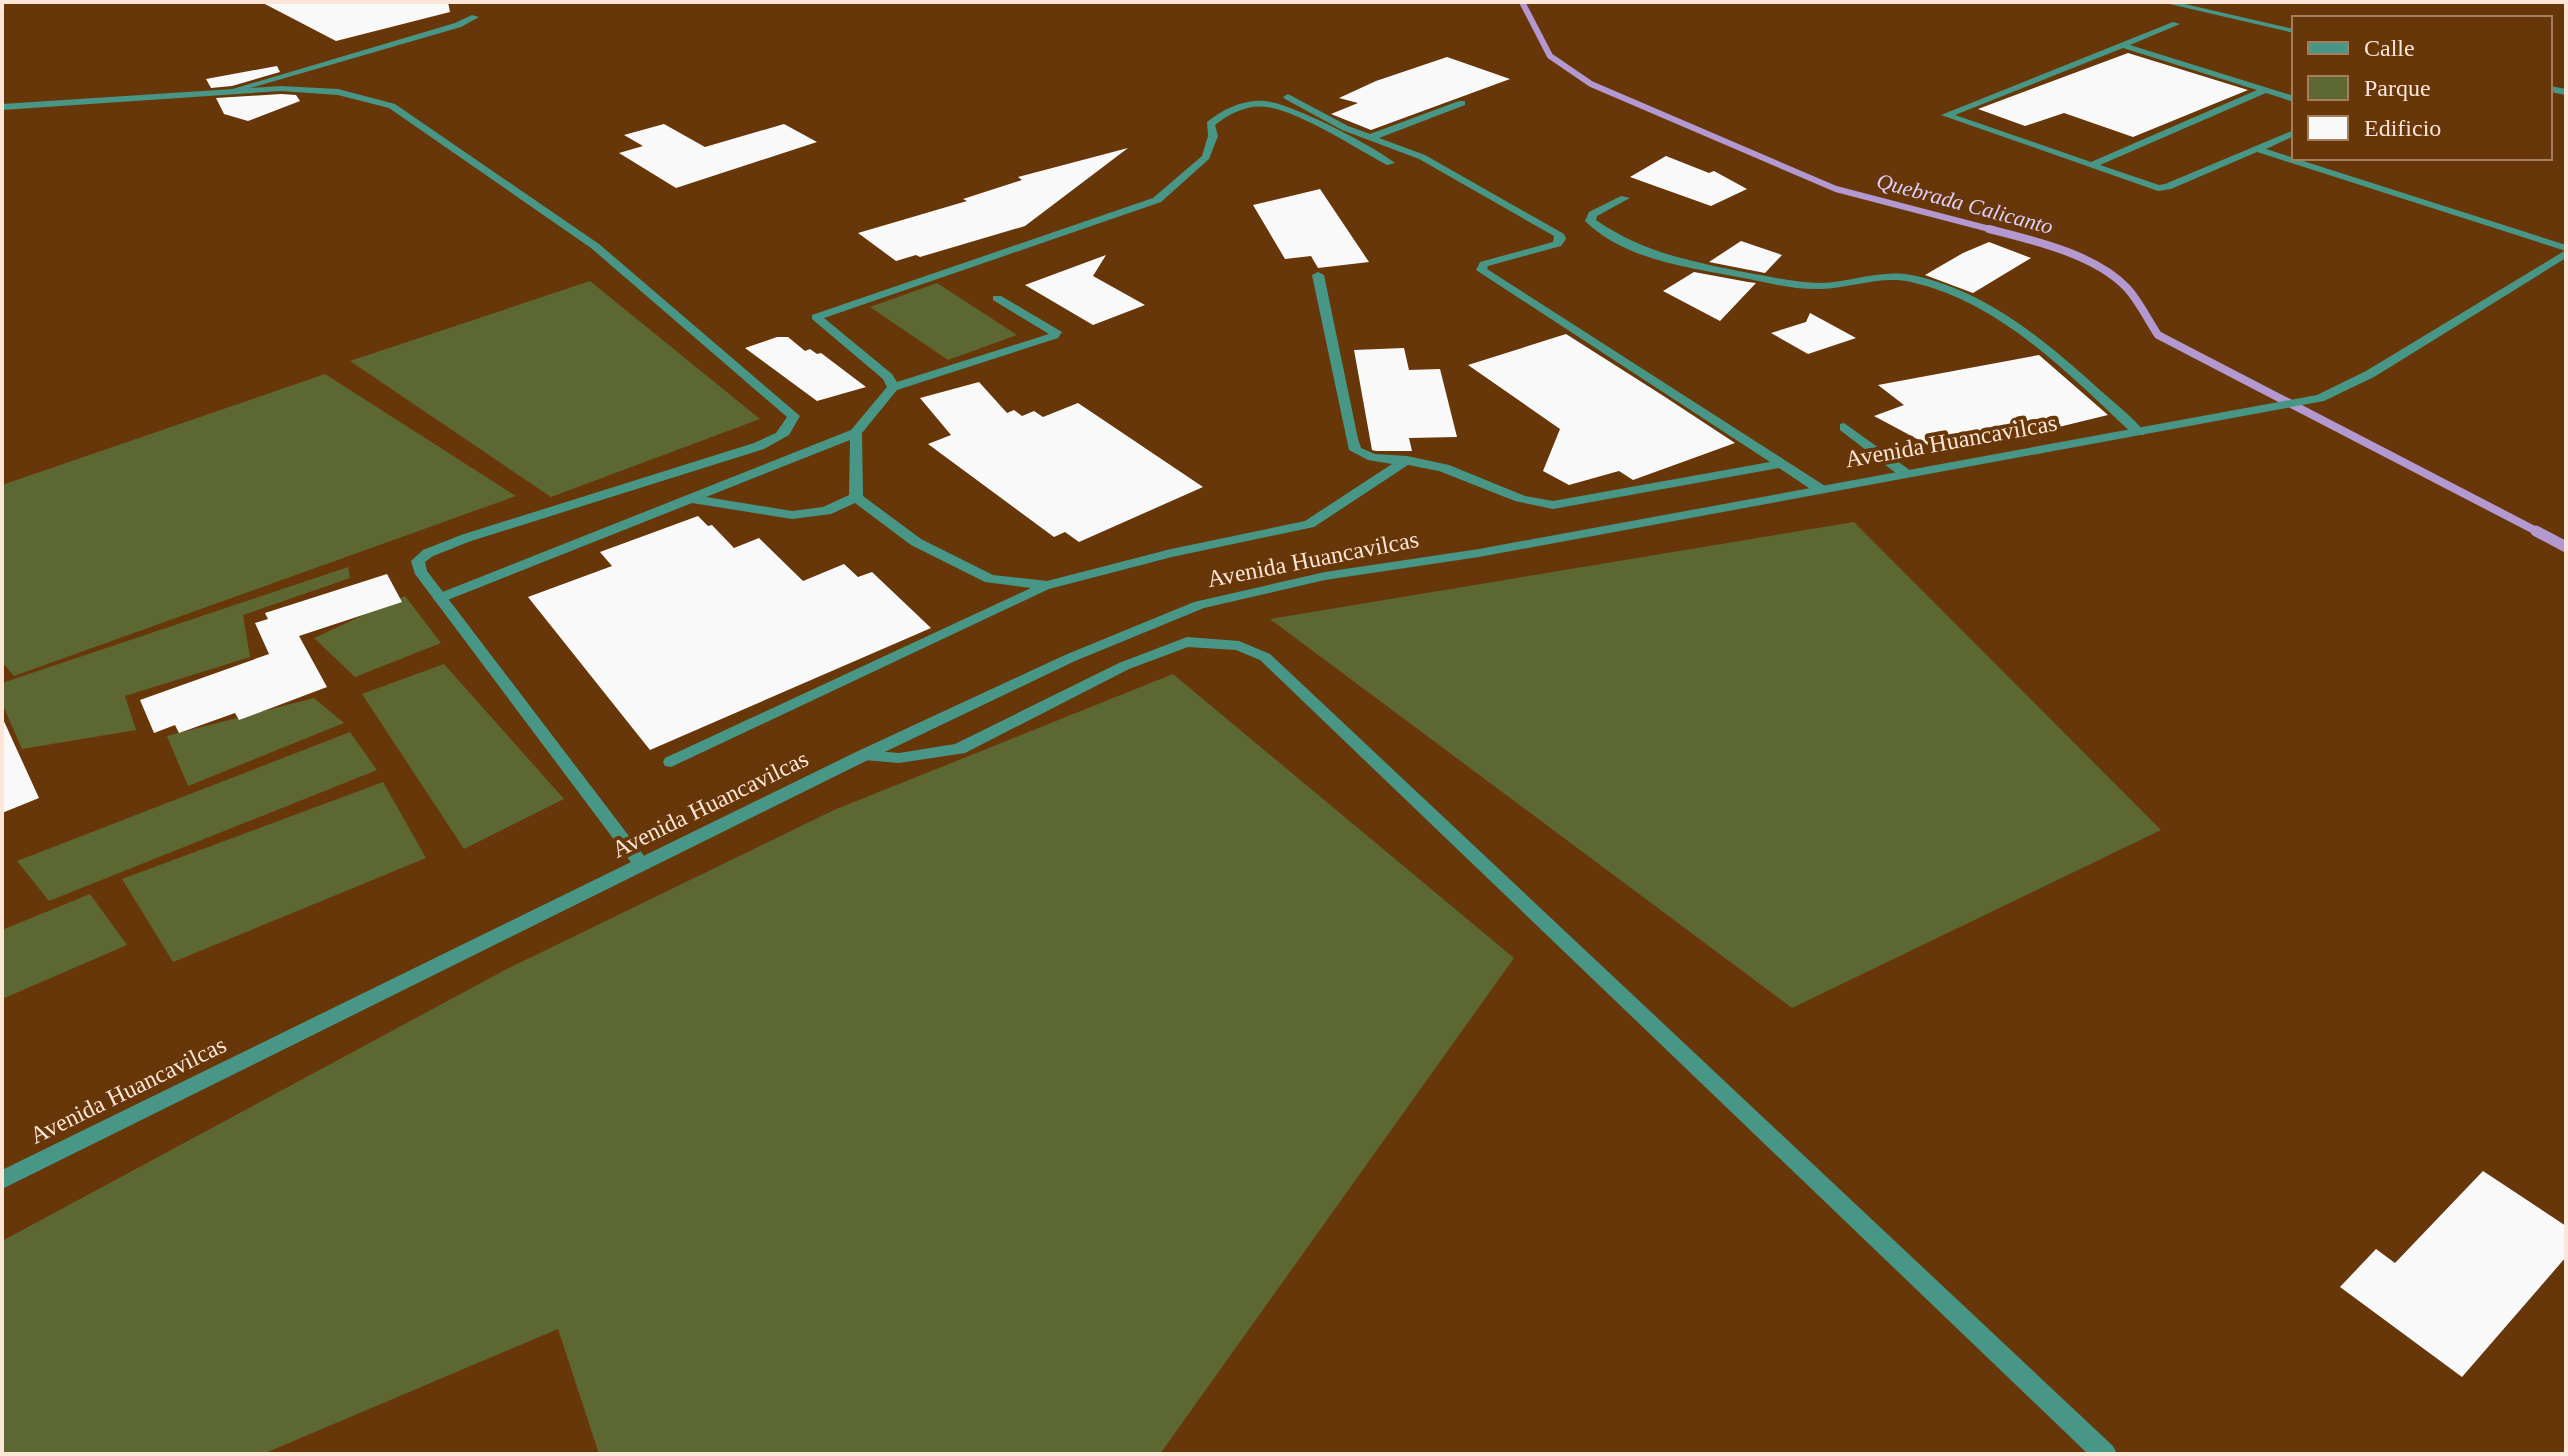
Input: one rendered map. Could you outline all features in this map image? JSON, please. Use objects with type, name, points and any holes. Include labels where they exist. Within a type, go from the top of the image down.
[{"type":"street","points":[[2165,2],[2292,31]]},
{"type":"street","points":[[230,91],[458,25],[475,17]]},
{"type":"street","points":[[2176,24],[1946,115],[2165,188],[2292,134]]},
{"type":"street","points":[[2125,46],[2292,98]]},
{"type":"street","points":[[2,107],[230,91],[323,90],[358,94],[392,106],[595,246],[794,416],[790,427],[776,439],[759,446],[466,538],[428,553],[418,561],[420,571],[642,865]]},
{"type":"street","points":[[2091,165],[2265,90]]},
{"type":"street","points":[[1288,97],[1369,138],[1422,157],[1559,234],[1561,239],[1557,244],[1484,264],[1481,270],[1820,489]]},
{"type":"street","points":[[1369,138],[1462,103]]},
{"type":"street","points":[[893,387],[888,377],[816,317],[1157,200],[1206,157],[1213,136],[1210,124],[1228,111],[1251,105],[1274,105],[1390,163]]},
{"type":"street","points":[[2257,149],[2566,251]]},
{"type":"street","points":[[1625,198],[1593,214],[1590,221],[1621,240],[1688,267],[1818,286],[1905,277],[1986,305],[2026,333],[2139,432]]},
{"type":"street","name":"Avenida Huancavilcas","points":[[2,1180],[864,755],[1070,658],[1199,605],[1325,576],[1479,553],[2320,398],[2383,367],[2566,251]]},
{"type":"street","points":[[1318,275],[1355,450],[1377,459],[1407,460],[1443,468],[1519,501],[1553,505],[1781,464]]},
{"type":"street","points":[[440,598],[856,433],[893,387],[1054,336],[1056,332],[997,298]]},
{"type":"street","points":[[1844,427],[1906,474]]},
{"type":"street","points":[[856,433],[856,497]]},
{"type":"street","points":[[671,762],[1047,585],[1171,553],[1309,524],[1407,460]]},
{"type":"street","points":[[691,499],[792,515],[826,511],[856,497]]},
{"type":"street","points":[[856,497],[916,542],[990,579],[1047,585]]},
{"type":"street","points":[[864,755],[899,758],[959,749],[1124,666],[1187,642],[1239,646],[1265,657],[2105,1454]]},
{"type":"green space","points":[[590,281],[760,419],[551,497],[350,361]]},
{"type":"green space","points":[[937,283],[1017,335],[948,360],[870,307]]},
{"type":"green space","points":[[325,374],[516,496],[14,676],[2,662],[2,485]]},
{"type":"green space","points":[[1854,522],[2161,830],[1792,1008],[1270,619]]},
{"type":"green space","points":[[348,567],[350,578],[243,615],[250,657],[125,696],[136,730],[22,749],[2,703],[2,683]]},
{"type":"green space","points":[[405,596],[441,643],[355,677],[314,638]]},
{"type":"green space","points":[[444,664],[564,799],[464,849],[362,694]]},
{"type":"green space","points":[[1173,674],[1514,958],[1160,1454],[599,1454],[558,1329],[263,1454],[2,1454],[2,1241],[505,970],[834,810]]},
{"type":"green space","points":[[314,698],[344,723],[188,786],[167,736]]},
{"type":"green space","points":[[350,732],[377,770],[49,901],[17,861]]},
{"type":"green space","points":[[383,782],[426,858],[173,962],[122,879]]},
{"type":"green space","points":[[90,894],[127,945],[2,999],[2,930]]},
{"type":"building","points":[[261,2],[448,2],[450,12],[336,41]]},
{"type":"building","points":[[2128,53],[2248,90],[2133,137],[2064,113],[2025,126],[1978,109]]},
{"type":"building","points":[[1447,57],[1510,79],[1371,130],[1331,114],[1358,103],[1339,98],[1376,81]]},
{"type":"building","points":[[277,66],[280,72],[232,86],[211,88],[206,79]]},
{"type":"building","points":[[296,95],[300,101],[248,121],[224,114],[216,98]]},
{"type":"building","points":[[664,124],[705,147],[784,124],[817,142],[676,188],[619,153],[643,146],[624,135]]},
{"type":"building","points":[[1128,148],[1025,226],[920,257],[916,255],[896,261],[858,233],[967,201],[963,199],[1022,180],[1018,177]]},
{"type":"building","points":[[1666,156],[1709,173],[1714,171],[1747,189],[1711,206],[1630,177]]},
{"type":"building","points":[[1320,189],[1369,262],[1318,268],[1311,256],[1285,259],[1253,205]]},
{"type":"building","points":[[1741,241],[1782,255],[1765,273],[1709,262]]},
{"type":"building","points":[[1989,242],[2031,258],[1973,293],[1925,275],[1963,253]]},
{"type":"building","points":[[1106,255],[1093,276],[1145,305],[1093,325],[1025,285]]},
{"type":"building","points":[[1694,272],[1756,283],[1720,321],[1663,291]]},
{"type":"building","points":[[1810,313],[1856,338],[1808,354],[1771,333],[1806,322]]},
{"type":"building","points":[[1566,334],[1735,443],[1633,480],[1619,471],[1569,485],[1543,471],[1560,429],[1468,365]]},
{"type":"building","points":[[777,337],[788,337],[805,351],[810,349],[821,353],[866,387],[817,401],[745,348]]},
{"type":"building","points":[[1404,348],[1409,370],[1440,369],[1457,437],[1409,438],[1412,451],[1372,450],[1354,350]]},
{"type":"building","points":[[2039,355],[2108,415],[2014,438],[1998,427],[1952,448],[1942,442],[1932,447],[1874,416],[1904,405],[1878,385]]},
{"type":"building","points":[[979,382],[1007,413],[1014,410],[1022,416],[1034,411],[1043,417],[1078,403],[1203,487],[1079,542],[1065,532],[1054,537],[928,444],[951,435],[920,398]]},
{"type":"building","points":[[698,516],[708,526],[712,525],[734,548],[759,538],[803,581],[844,564],[858,577],[872,572],[931,628],[650,750],[528,597],[612,566],[600,552]]},
{"type":"building","points":[[387,574],[402,602],[299,636],[327,687],[239,720],[235,713],[179,733],[175,725],[154,733],[140,700],[269,654],[255,623],[268,619],[265,613]]},
{"type":"building","points":[[2,717],[39,798],[2,813]]},
{"type":"building","points":[[2483,1171],[2566,1226],[2566,1257],[2462,1377],[2340,1287],[2376,1249],[2395,1263]]},
{"type":"waterway","name":"Quebrada Calicanto","points":[[1522,2],[1550,56],[1591,84],[1836,189],[1997,231]]},
{"type":"waterway","name":"Quebrada Calicanto","points":[[1989,229],[2062,250],[2098,266],[2127,288],[2158,335],[2540,533]]},
{"type":"waterway","name":"Quebrada Calicanto","points":[[2536,531],[2566,547]]}]
